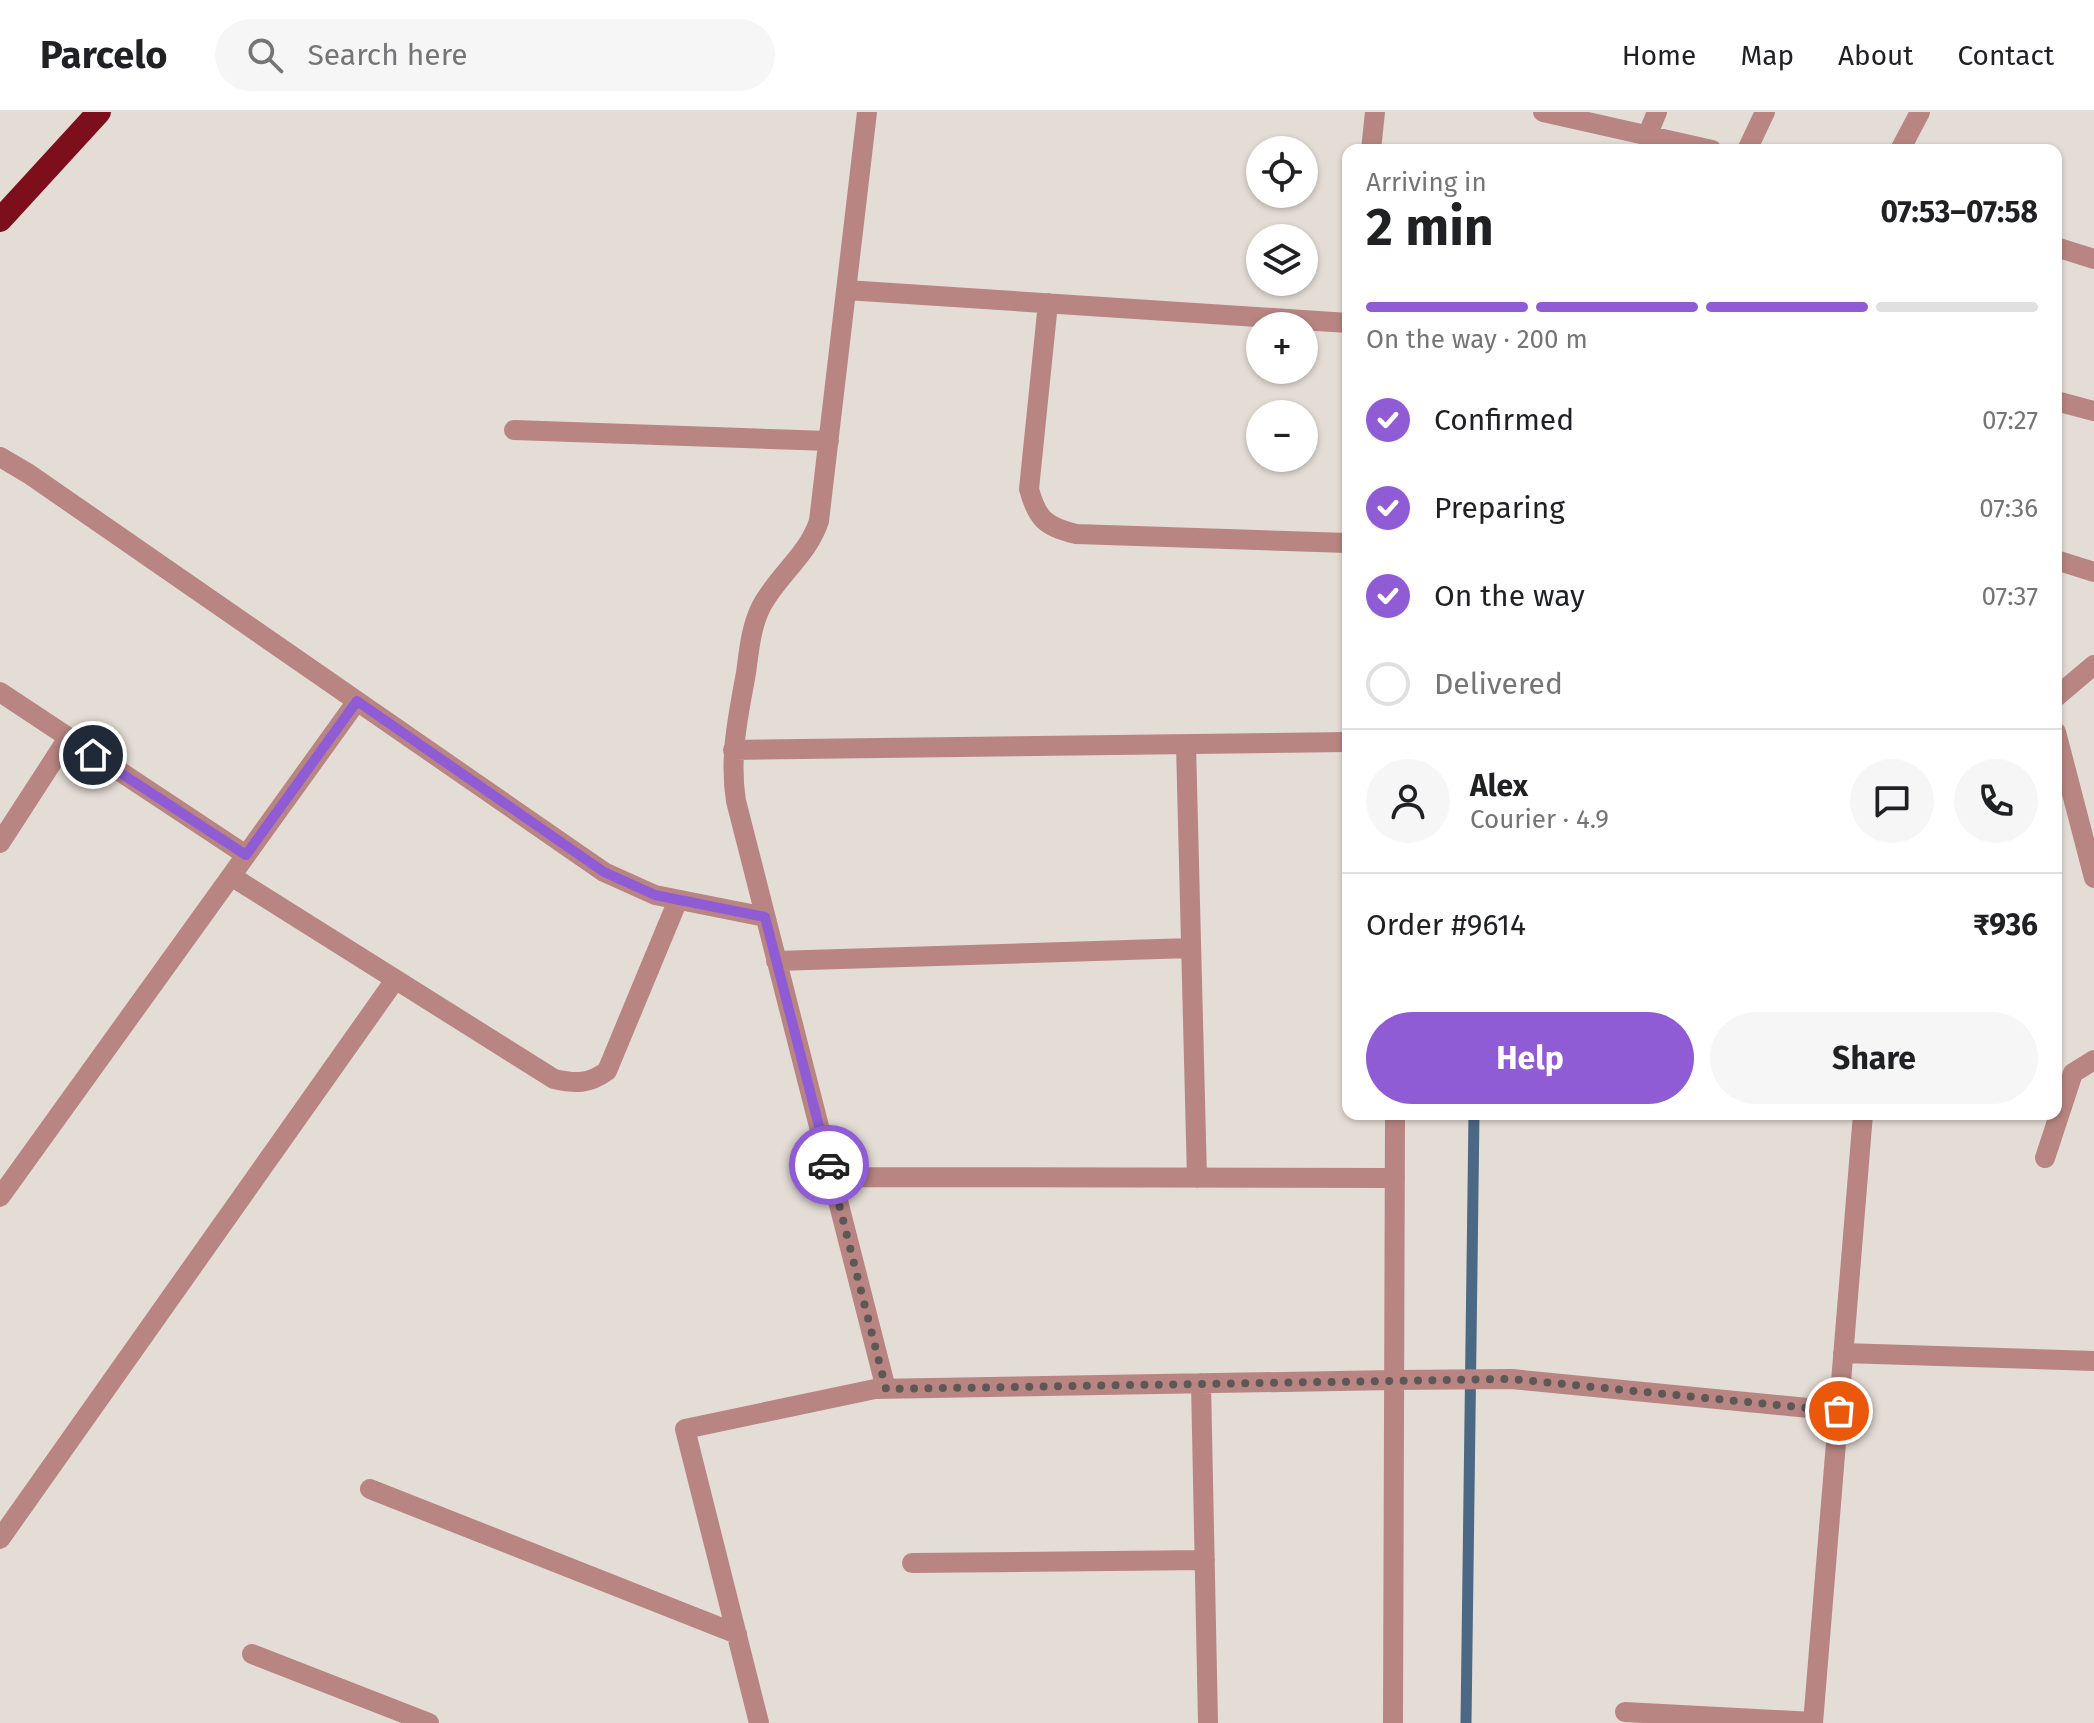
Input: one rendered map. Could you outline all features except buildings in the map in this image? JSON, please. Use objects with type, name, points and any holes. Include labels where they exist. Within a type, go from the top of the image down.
[{"type":"highway","points":[[0,220],[99,112]]},
{"type":"street","points":[[867,112],[819,521],[813,540],[772,590],[760,608],[753,627],[733,750],[732,776],[776,961],[886,1389]]},
{"type":"street","points":[[1372,144],[1375,112]]},
{"type":"street","points":[[1543,112],[1684,144]]},
{"type":"street","points":[[1647,136],[1657,112]]},
{"type":"street","points":[[1750,144],[1765,112]]},
{"type":"street","points":[[1903,144],[1920,112]]},
{"type":"street","points":[[2062,249],[2094,259]]},
{"type":"street","points":[[846,290],[1342,323]]},
{"type":"street","points":[[1048,303],[1029,489],[1035,510],[1052,528],[1076,534],[1342,543]]},
{"type":"street","points":[[2062,403],[2094,411]]},
{"type":"street","points":[[514,430],[829,441]]},
{"type":"street","points":[[0,457],[29,474],[604,872],[655,895],[765,917]]},
{"type":"street","points":[[2062,562],[2094,572]]},
{"type":"street","points":[[2062,692],[2094,665]]},
{"type":"street","points":[[0,692],[246,855]]},
{"type":"street","points":[[0,1197],[357,701]]},
{"type":"street","points":[[0,843],[68,738]]},
{"type":"street","points":[[733,750],[1342,742]]},
{"type":"street","points":[[1186,745],[1197,1178]]},
{"type":"street","points":[[2062,755],[2094,878]]},
{"type":"street","points":[[231,876],[554,1079],[573,1084],[593,1081],[607,1071],[678,900]]},
{"type":"street","points":[[776,961],[1191,948]]},
{"type":"street","points":[[0,1539],[395,980]]},
{"type":"street","points":[[2062,1106],[2073,1073],[2094,1060]]},
{"type":"street","points":[[1393,1723],[1395,1120]]},
{"type":"street","points":[[1625,1712],[1813,1723],[1862,1120]]},
{"type":"street","points":[[2045,1158],[2058,1120]]},
{"type":"street","points":[[832,1177],[1395,1178]]},
{"type":"street","points":[[1843,1353],[2094,1361]]},
{"type":"street","points":[[759,1723],[685,1429],[875,1389],[1393,1380],[1512,1379],[1839,1411]]},
{"type":"street","points":[[1201,1383],[1208,1723]]},
{"type":"street","points":[[370,1489],[737,1634]]},
{"type":"street","points":[[912,1563],[1205,1560]]},
{"type":"street","points":[[252,1654],[429,1723]]},
{"type":"waterway","points":[[1466,1723],[1474,1120]]},
{"type":"way so far","points":[[829,1165],[886,1389],[1512,1379],[1839,1411]]},
{"type":"route","points":[[93,755],[246,855],[357,701],[604,872],[655,895],[765,917],[829,1165]]}]
